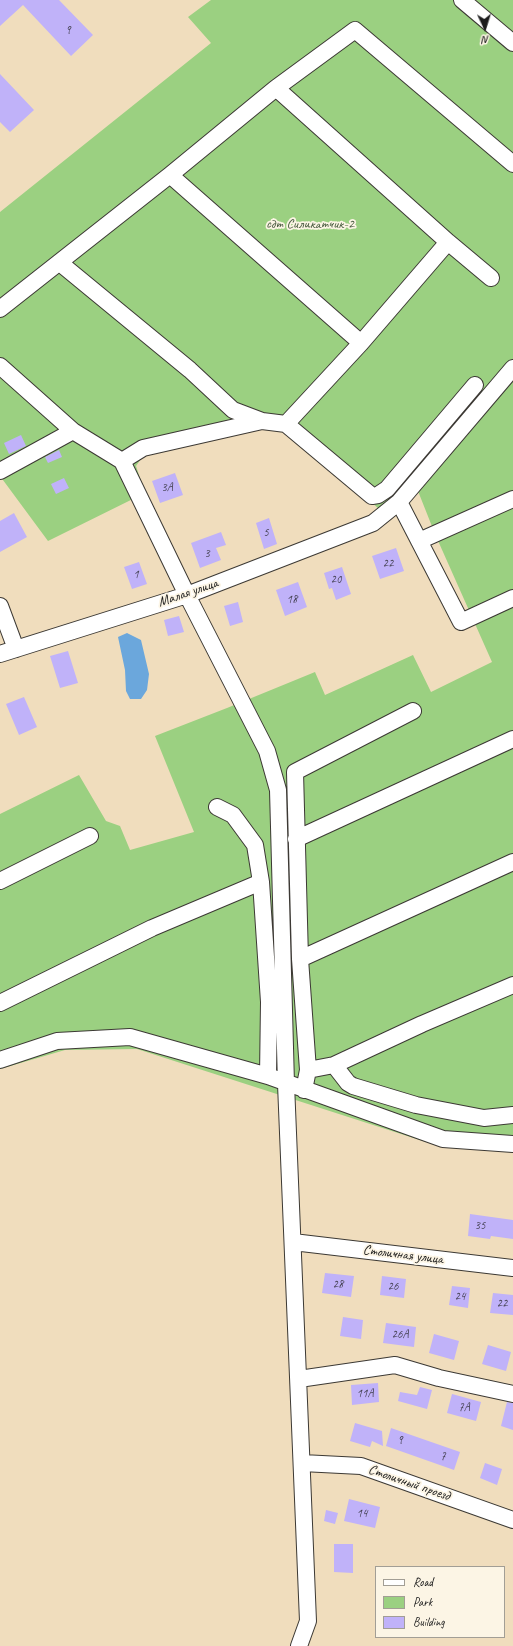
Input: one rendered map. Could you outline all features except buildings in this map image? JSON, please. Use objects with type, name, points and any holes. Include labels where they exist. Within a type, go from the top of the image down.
[{"type":"street","points":[[462,0],[513,43]]},
{"type":"street","points":[[0,309],[170,175],[276,88],[355,30],[513,164]]},
{"type":"street","points":[[276,88],[448,242],[492,278]]},
{"type":"street","points":[[170,175],[360,343]]},
{"type":"street","points":[[286,424],[360,343],[448,242]]},
{"type":"street","points":[[60,263],[190,370],[233,410],[262,422]]},
{"type":"street","points":[[0,366],[73,431],[122,461],[187,595],[267,751],[278,790],[286,1084],[308,1620],[299,1646]]},
{"type":"street","name":"Малая улица","points":[[0,654],[187,595],[373,523],[399,502],[513,368]]},
{"type":"street","points":[[122,461],[144,448],[262,422],[286,424],[372,496],[378,495],[388,489],[475,385]]},
{"type":"street","points":[[0,471],[73,431]]},
{"type":"street","points":[[419,542],[513,499]]},
{"type":"street","points":[[399,502],[462,622],[513,598]]},
{"type":"street","points":[[0,606],[16,649]]},
{"type":"street","points":[[304,1090],[308,1070],[300,958],[295,772],[413,711]]},
{"type":"street","points":[[296,839],[513,739]]},
{"type":"street","points":[[217,807],[233,815],[255,845],[261,882],[269,1002],[268,1076]]},
{"type":"street","points":[[0,880],[90,836]]},
{"type":"street","points":[[300,958],[513,862]]},
{"type":"street","points":[[0,1003],[152,928],[261,882]]},
{"type":"street","points":[[308,1070],[334,1065],[422,1024],[513,985]]},
{"type":"street","points":[[0,1060],[57,1041],[130,1037],[268,1076],[286,1084],[442,1139],[513,1144]]},
{"type":"street","points":[[334,1065],[348,1083],[353,1086],[416,1105],[484,1118],[513,1115]]},
{"type":"street","name":"Столичная улица","points":[[293,1242],[513,1268]]},
{"type":"street","points":[[298,1379],[395,1365],[439,1378],[513,1394]]},
{"type":"street","name":"Столичный проезд","points":[[302,1463],[361,1466],[513,1520]]},
{"type":"green space","name":"сдт Силикатчик-2","points":[[211,0],[513,0],[513,1149],[426,1142],[137,1049],[65,1050],[0,1069],[0,814],[79,775],[106,821],[120,826],[130,850],[194,832],[155,736],[315,672],[325,695],[413,655],[431,692],[492,662],[435,534],[416,486],[379,509],[284,425],[148,449],[136,466],[145,493],[48,541],[0,476],[0,212],[211,43],[188,17]]},
{"type":"water","points":[[127,633],[141,640],[149,674],[147,690],[141,699],[130,699],[126,691],[125,670],[118,637]]}]
